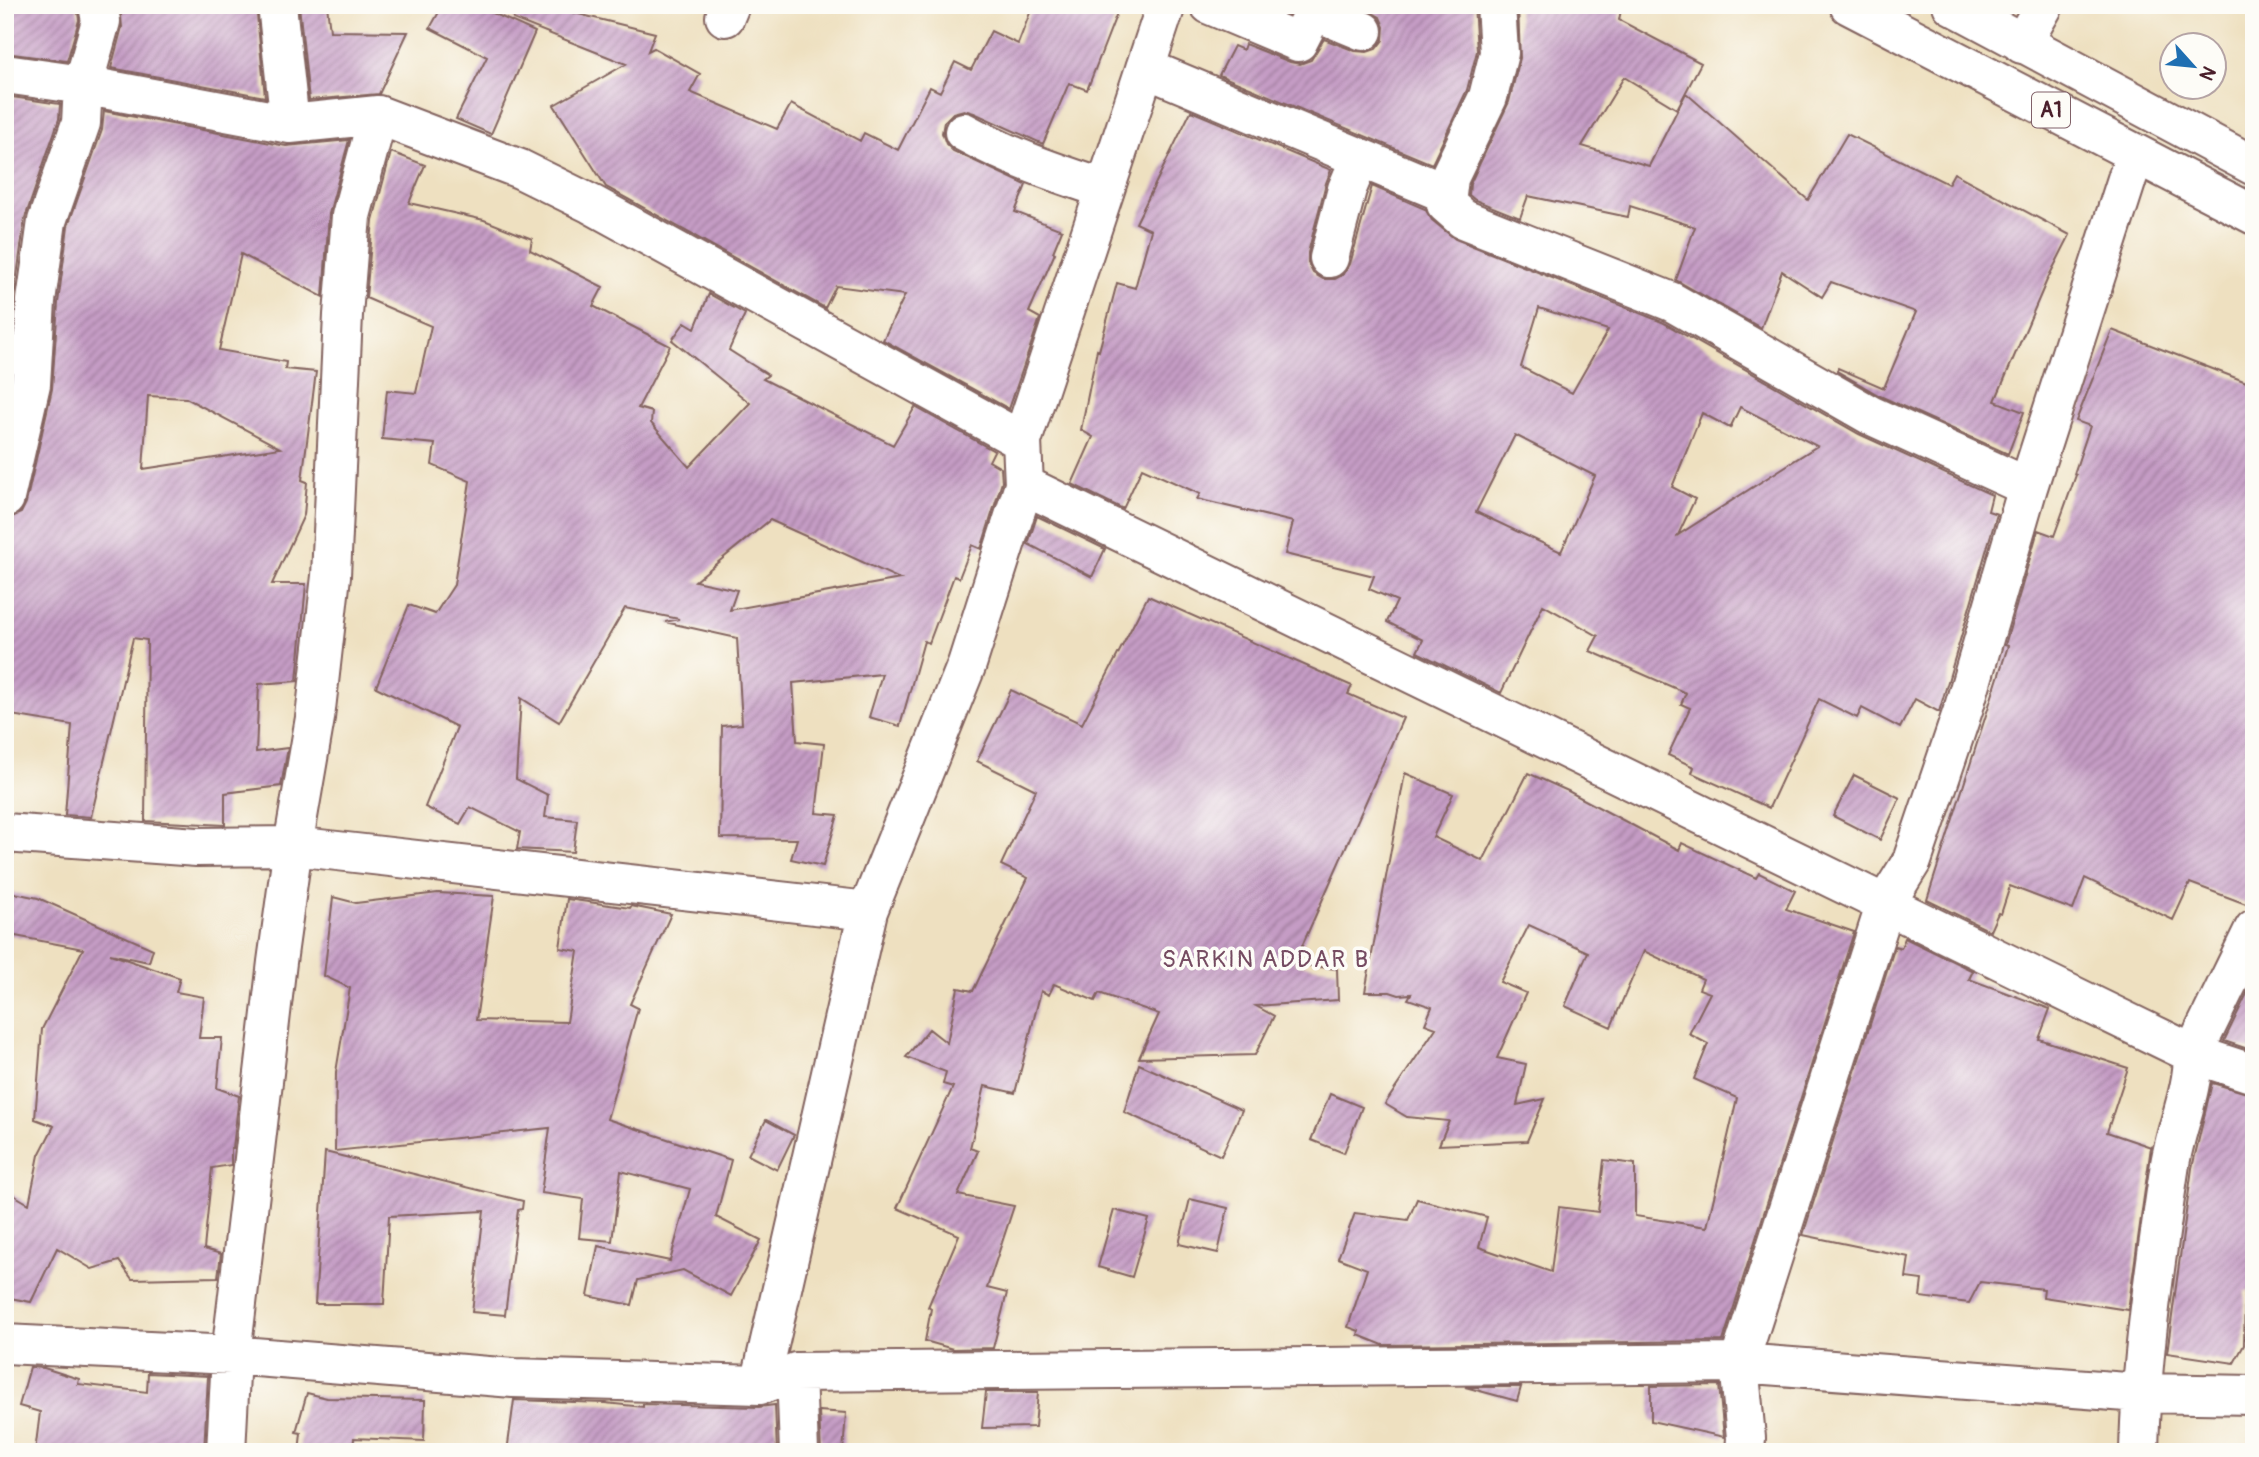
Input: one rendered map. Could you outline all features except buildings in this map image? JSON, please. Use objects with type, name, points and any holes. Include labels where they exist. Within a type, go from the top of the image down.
[{"type":"main road","points":[[5,498],[31,384],[36,301],[47,221],[81,123],[83,85],[101,21],[98,5]]},
{"type":"main road","points":[[277,5],[290,124]]},
{"type":"main road","points":[[760,1385],[868,911],[967,664],[1024,485],[1022,441],[1166,5]]},
{"type":"main road","points":[[1210,5],[1298,42],[1314,11],[1363,31]]},
{"type":"main road","points":[[1496,5],[1499,52],[1488,97],[1449,178],[1446,204],[1463,219],[1672,302],[1870,415],[2028,486]]},
{"type":"main road","name":"A1","points":[[1849,5],[2254,215]]},
{"type":"main road","name":"A1","points":[[1952,5],[2254,166]]},
{"type":"main road","points":[[2022,44],[2044,5]]},
{"type":"main road","points":[[1145,68],[1447,194]]},
{"type":"main road","points":[[5,74],[83,85],[290,124],[379,115],[520,169],[591,204],[1022,441]]},
{"type":"main road","points":[[226,1452],[231,1355],[293,846],[315,718],[331,576],[343,316],[351,216],[379,115]]},
{"type":"main road","points":[[964,132],[1033,166],[1105,189]]},
{"type":"main road","points":[[1745,1452],[1739,1363],[1886,903],[1912,861],[1964,707],[2028,486],[2135,154]]},
{"type":"main road","points":[[1329,258],[1348,189],[1360,158]]},
{"type":"main road","points":[[1024,485],[2193,1054],[2254,1073]]},
{"type":"main road","points":[[5,833],[197,847],[293,846],[868,911]]},
{"type":"main road","points":[[2139,1452],[2140,1393],[2171,1161],[2193,1072],[2193,1054],[2254,929]]},
{"type":"main road","points":[[5,1344],[231,1355],[513,1378],[760,1385],[796,1372],[1739,1363],[2140,1393],[2254,1395]]},
{"type":"main road","points":[[796,1372],[799,1452]]},
{"type":"district","name":"SARKIN ADDAR B","points":[[1266,959]]}]
